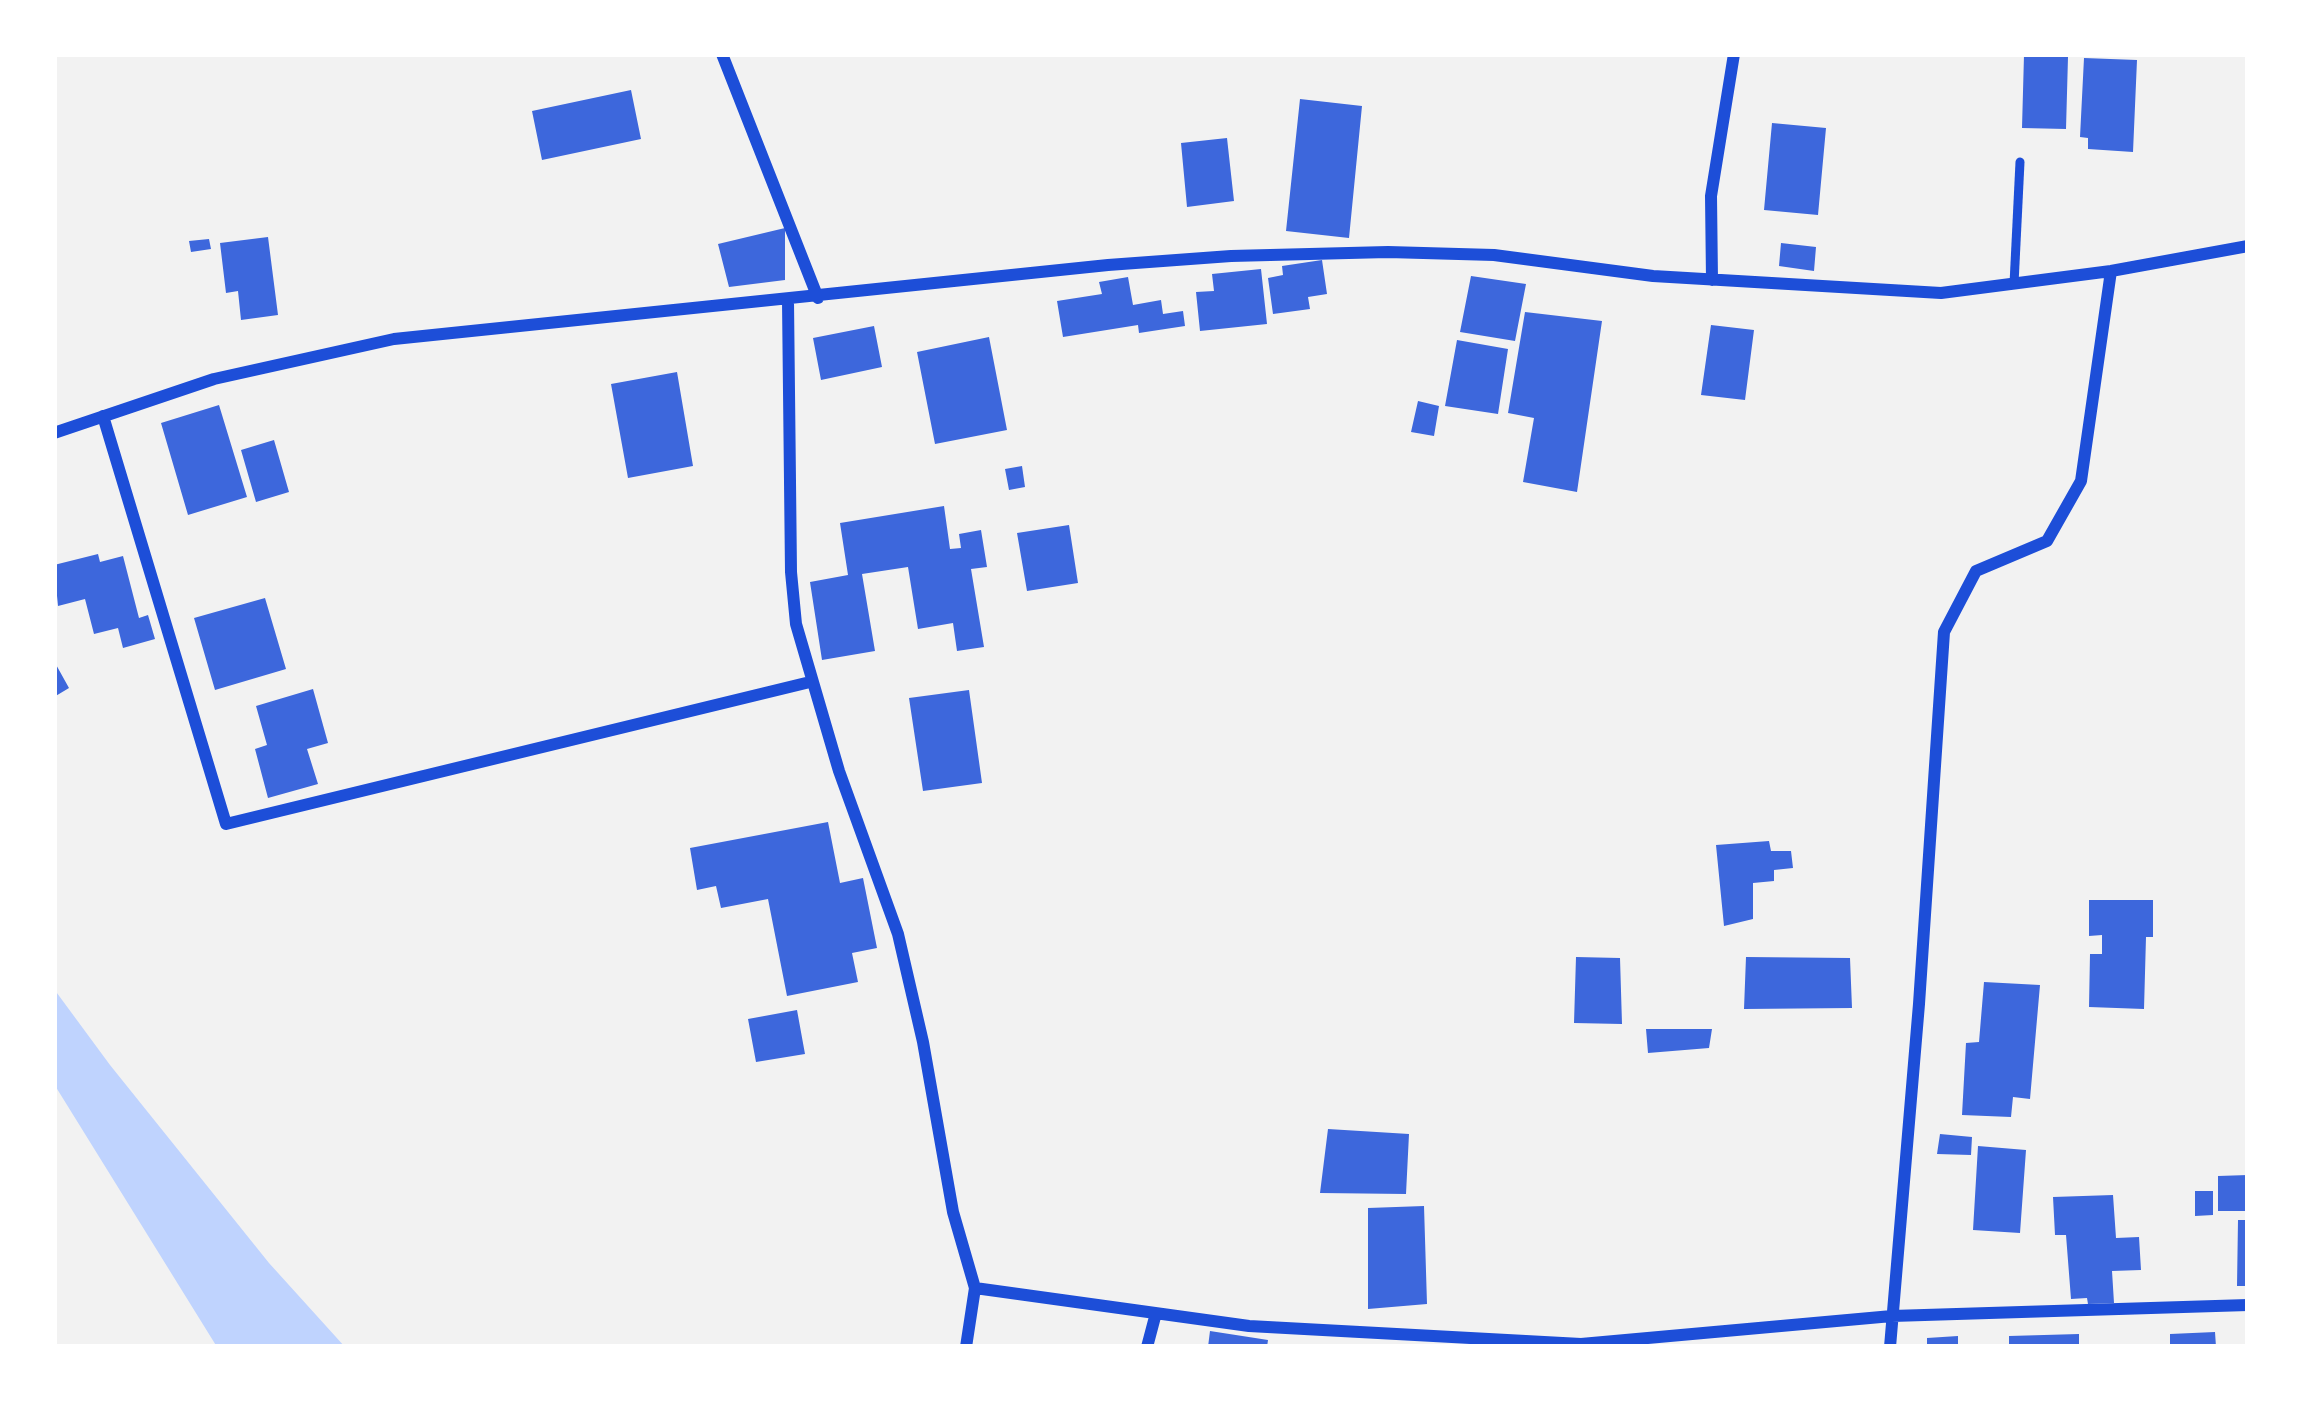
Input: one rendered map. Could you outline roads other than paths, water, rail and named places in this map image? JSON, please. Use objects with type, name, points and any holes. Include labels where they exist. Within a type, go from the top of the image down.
[{"type":"street","points":[[722,54],[818,298]]},
{"type":"street","points":[[1712,280],[1711,196],[1734,54]]},
{"type":"street","points":[[54,433],[235,374],[394,339],[1108,265],[1231,256],[1494,255],[1653,276],[1941,293],[2111,271],[2248,246]]},
{"type":"street","points":[[1890,1347],[1944,632],[1976,571],[2047,541],[2081,481],[2111,271]]},
{"type":"street","points":[[788,301],[791,572],[796,624],[810,682],[898,934],[953,1212],[975,1288],[966,1347]]},
{"type":"street","points":[[104,416],[226,824],[810,682]]},
{"type":"street","points":[[975,1288],[1249,1326],[1581,1344],[1892,1316],[2248,1305]]},
{"type":"street","points":[[1147,1347],[1156,1313]]},
{"type":"lane","points":[[2014,284],[2020,162]]},
{"type":"water","points":[[54,989],[269,1263],[345,1347],[217,1347],[54,1084]]}]
